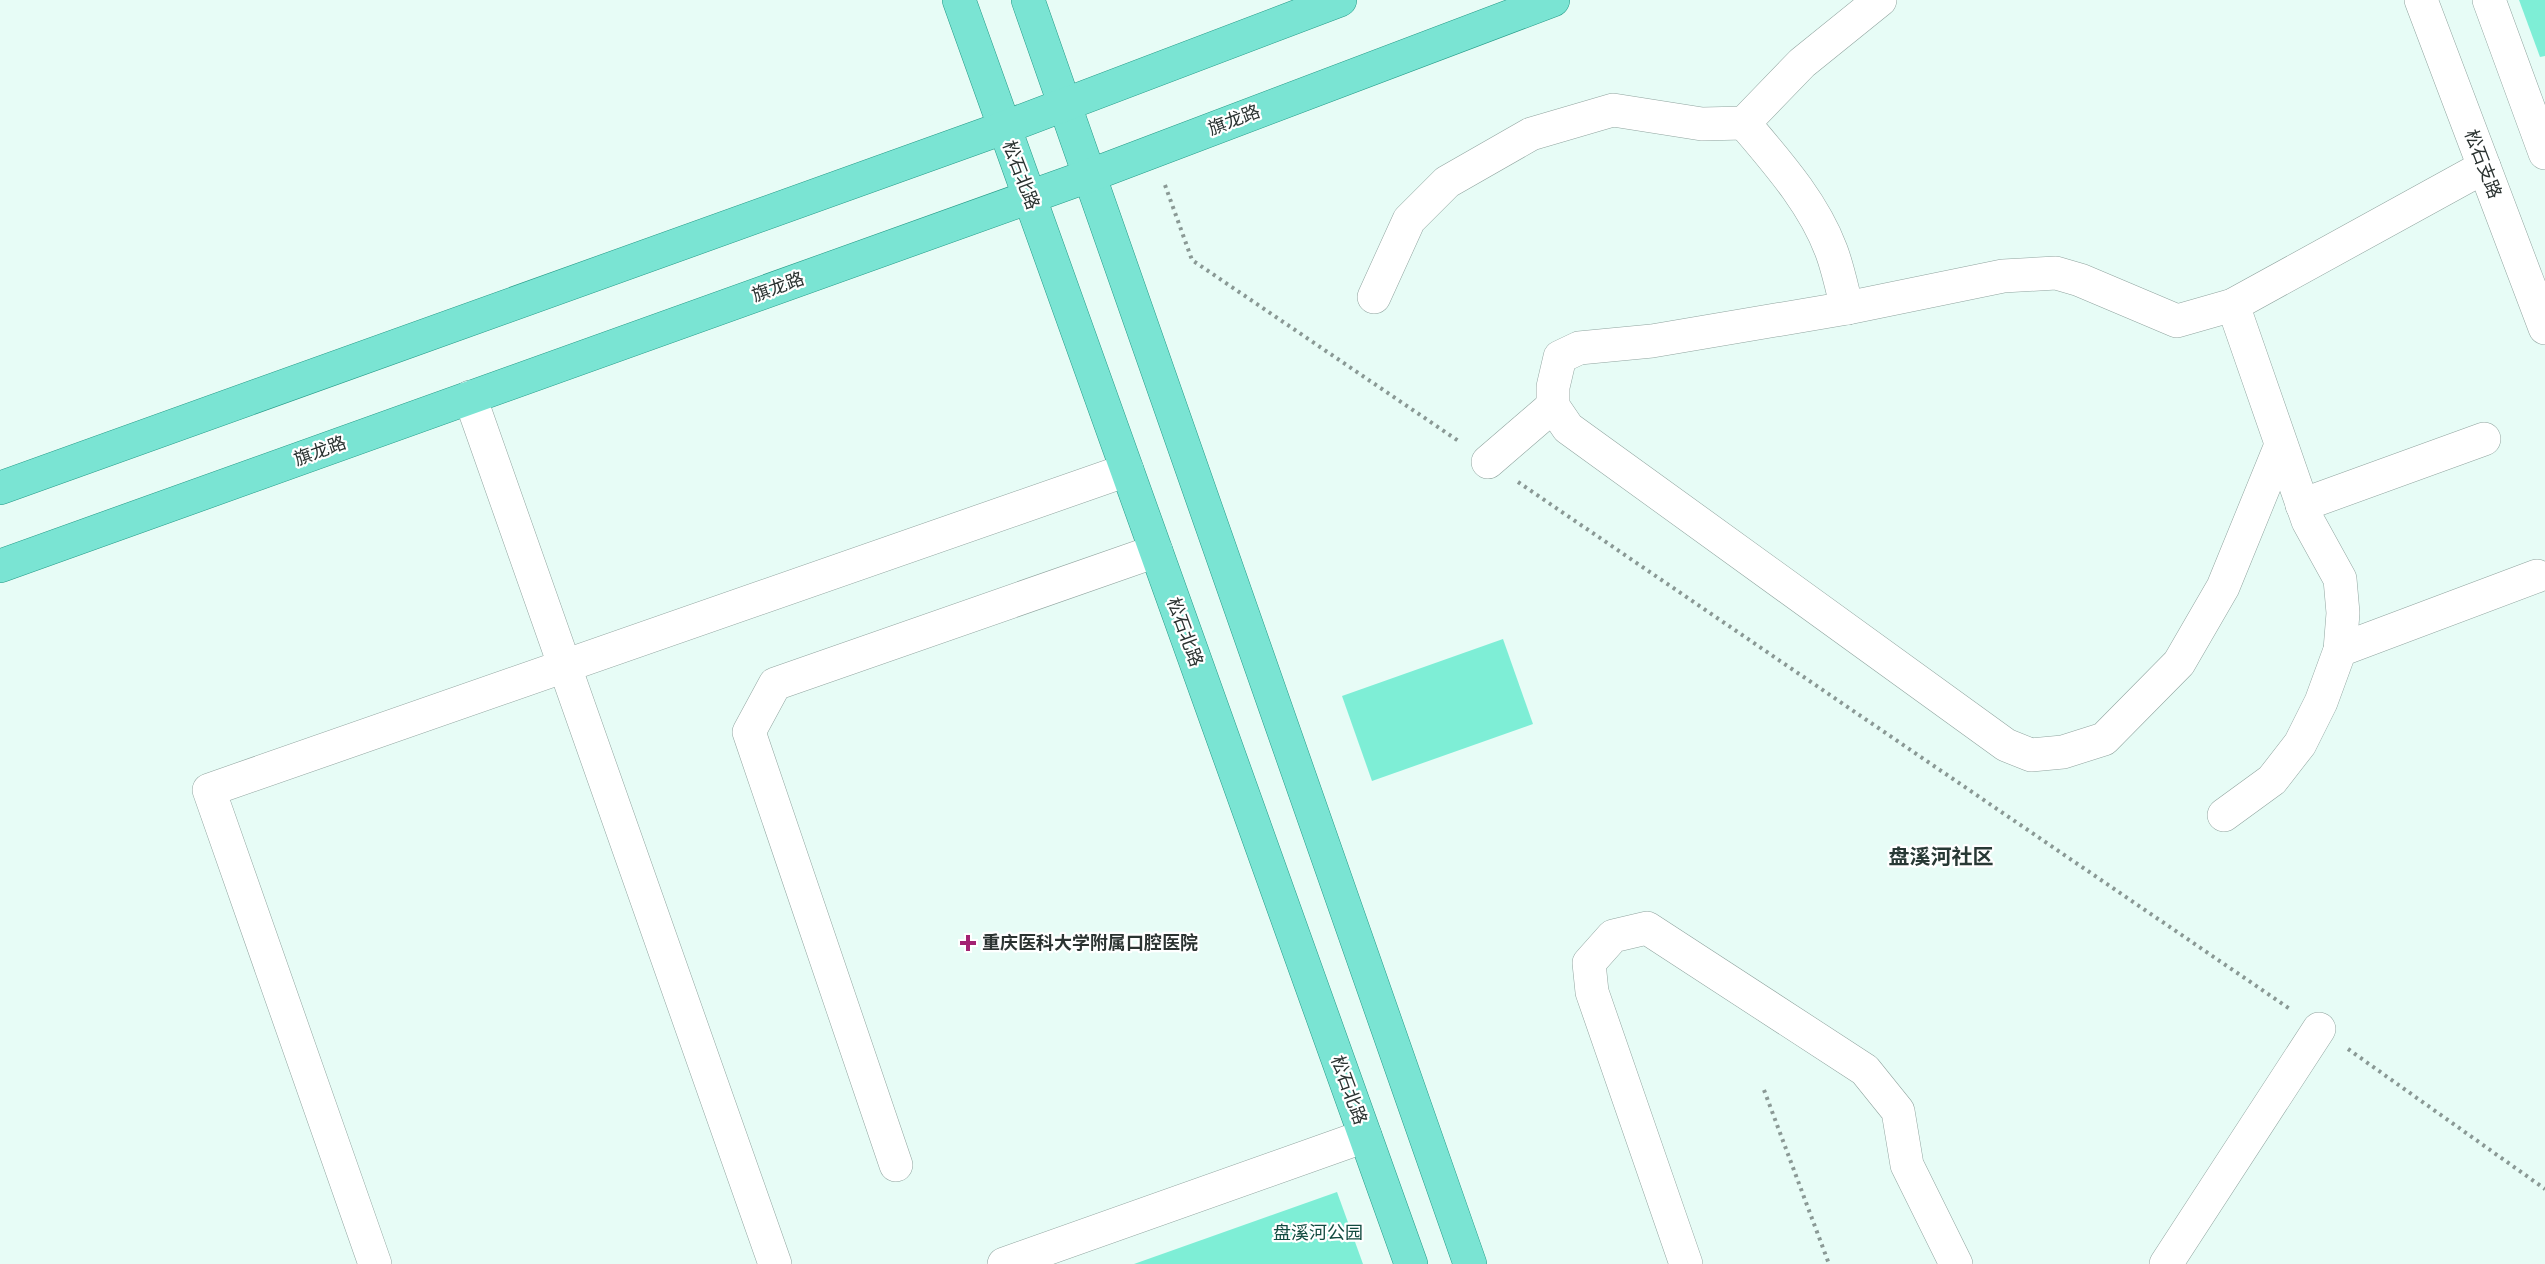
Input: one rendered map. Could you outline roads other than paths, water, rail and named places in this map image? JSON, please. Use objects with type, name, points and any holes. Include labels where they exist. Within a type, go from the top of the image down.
[{"type":"main road","name":"松石北路","points":[[959,0],[1411,1264]]},
{"type":"main road","points":[[1029,0],[1470,1264]]},
{"type":"main road","points":[[0,488],[1003,128],[1340,0]]},
{"type":"main road","name":"旗龙路","points":[[0,566],[1091,175],[1553,0]]},
{"type":"street","points":[[1374,297],[1409,220],[1447,182],[1531,134],[1613,110],[1702,124],[1744,123],[1802,63],[1880,0]]},
{"type":"street","name":"松石支路","points":[[2421,0],[2545,328]]},
{"type":"street","points":[[2489,0],[2545,153]]},
{"type":"street","points":[[1744,123],[1792,180],[1815,220],[1831,249],[1847,308]]},
{"type":"street","points":[[2281,445],[2223,587],[2179,663],[2104,739],[2063,752],[2031,755],[2006,745],[1587,442],[1569,428],[1553,406],[1553,387],[1560,357],[1579,348],[1652,341],[1847,308],[2003,276],[2056,273],[2080,280],[2177,321],[2233,305],[2484,167]]},
{"type":"street","points":[[2224,815],[2272,780],[2300,744],[2321,702],[2340,650],[2343,614],[2340,579],[2308,521],[2233,305]]},
{"type":"street","points":[[470,397],[775,1264]]},
{"type":"street","points":[[1488,462],[1553,406]]},
{"type":"street","points":[[2302,505],[2484,439]]},
{"type":"street","points":[[375,1264],[209,790],[1127,471]]},
{"type":"street","points":[[896,1165],[749,732],[774,684],[1156,551]]},
{"type":"street","points":[[2340,650],[2537,576]]},
{"type":"street","points":[[1684,1264],[1592,992],[1589,963],[1613,936],[1647,928],[1865,1070],[1898,1111],[1907,1165],[1956,1264]]},
{"type":"street","points":[[2166,1264],[2319,1029]]},
{"type":"street","points":[[1004,1264],[1365,1136]]},
{"type":"place","name":"重庆医科大学附属口腔医院","points":[[968,943]]},
{"type":"district","name":"盘溪河社区","points":[[1941,856]]},
{"type":"park label","name":"盘溪河公园","points":[[1318,1233]]}]
